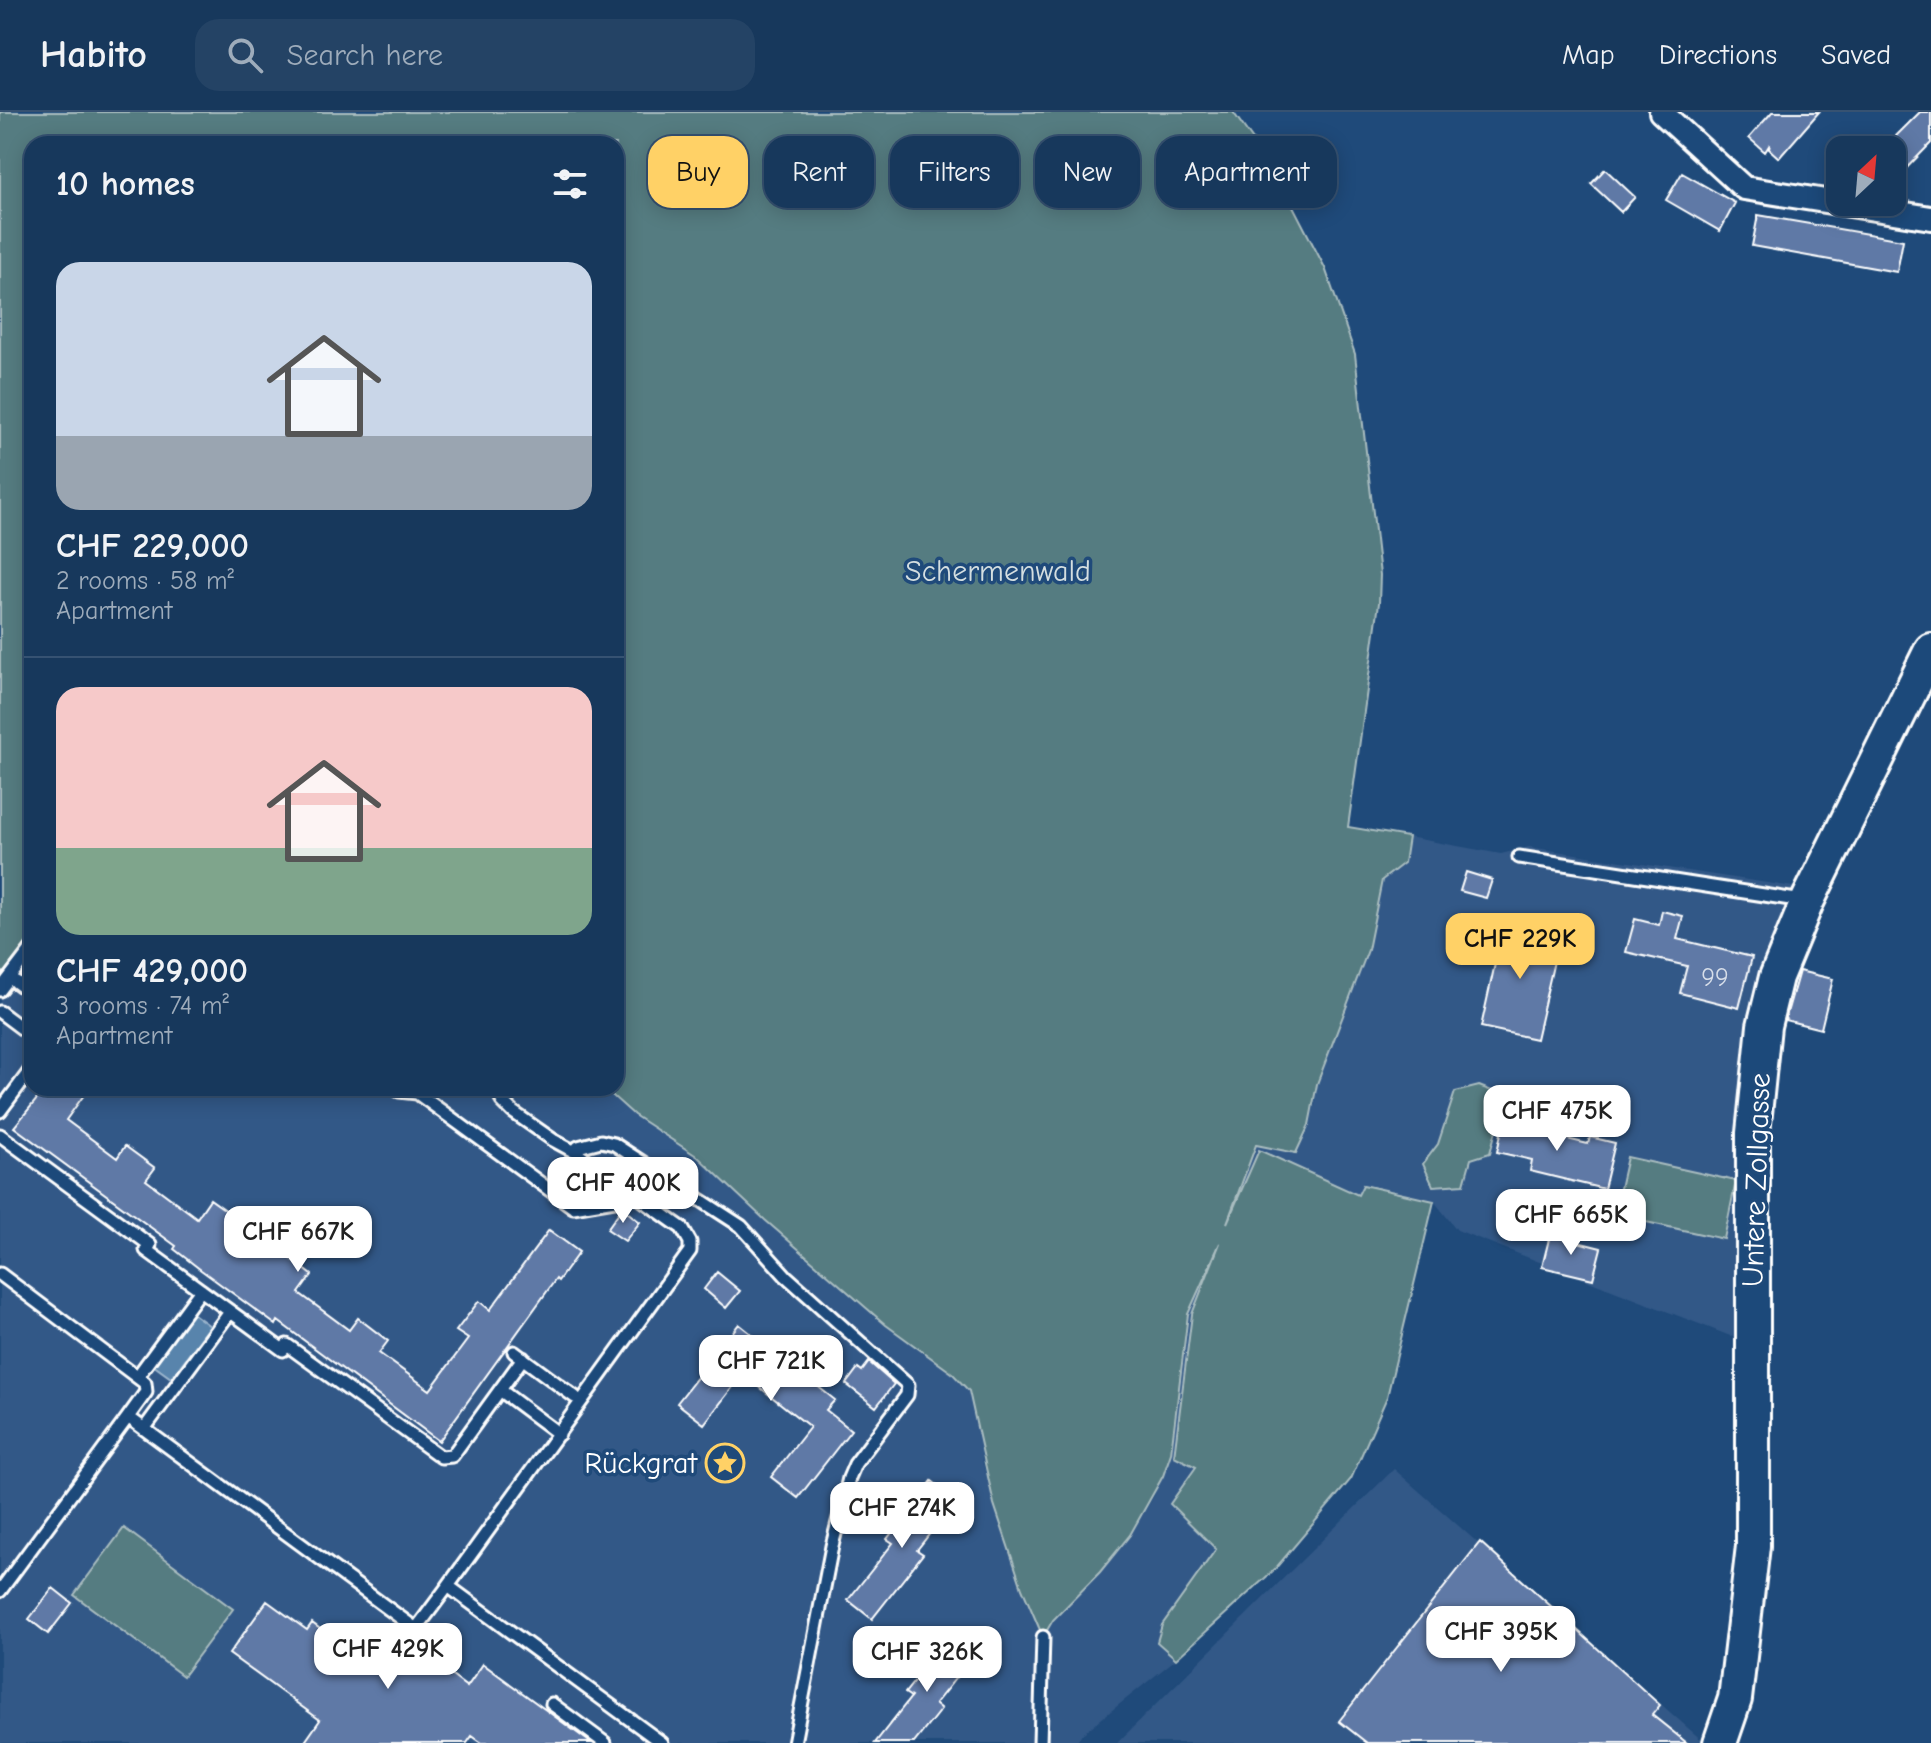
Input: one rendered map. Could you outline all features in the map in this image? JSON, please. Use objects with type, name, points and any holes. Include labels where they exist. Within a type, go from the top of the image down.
[{"type":"street","points":[[1661,112],[1744,188],[1931,218]]},
{"type":"street","name":"Untere Zollgasse","points":[[1720,1743],[1735,1699],[1753,1546],[1753,1133],[1760,1051],[1769,999],[1784,953],[1807,902],[1931,650]]},
{"type":"lane","points":[[1519,857],[1807,902]]},
{"type":"lane","points":[[0,990],[24,958]]},
{"type":"lane","points":[[16,982],[24,988]]},
{"type":"lane","points":[[0,1012],[24,1030]]},
{"type":"lane","points":[[0,1111],[24,1079]]},
{"type":"lane","points":[[421,1096],[573,1207],[626,1198],[631,1191]]},
{"type":"lane","points":[[416,1629],[690,1251],[690,1242],[682,1228],[513,1112],[500,1096]]},
{"type":"lane","points":[[0,1135],[150,1245],[146,1250],[230,1312],[283,1350],[287,1345],[441,1457],[452,1456],[500,1390],[519,1355],[575,1397]]},
{"type":"lane","points":[[575,1152],[578,1147],[601,1141],[614,1144],[741,1226],[786,1276],[908,1385],[907,1395],[855,1464],[849,1478],[832,1546],[794,1743]]},
{"type":"lane","points":[[0,1274],[145,1383],[148,1389],[0,1591]]},
{"type":"lane","points":[[137,1377],[201,1290]]},
{"type":"lane","points":[[144,1429],[230,1312]]},
{"type":"lane","points":[[500,1390],[559,1434]]},
{"type":"lane","points":[[128,1417],[443,1648]]},
{"type":"lane","points":[[448,1586],[662,1743]]},
{"type":"lane","points":[[1040,1743],[1043,1637]]},
{"type":"lane","points":[[552,1704],[605,1743]]},
{"type":"shaded area","points":[[1408,837],[1501,854],[1529,847],[1813,890],[1776,977],[1751,1344],[1457,1230],[1434,1201],[1387,1397],[1351,1479],[1275,1569],[1176,1659],[1081,1735],[1076,1743],[0,1743],[0,980],[24,948],[24,1096],[613,1096],[634,1115],[698,1157],[886,1325],[952,1373],[969,1391],[983,1464],[1022,1588],[1043,1635],[1130,1535],[1154,1496],[1171,1453],[1188,1314],[1225,1231],[1256,1145],[1296,1153],[1315,1104],[1317,1084],[1368,950],[1382,880],[1404,863]]},
{"type":"shaded area","points":[[191,1312],[210,1326],[171,1378],[153,1365]]},
{"type":"shaded area","points":[[1394,1469],[1705,1743],[1117,1743]]},
{"type":"green space","name":"Schermenwald","points":[[0,112],[1233,112],[1250,136],[1156,136],[1156,208],[1294,208],[1325,268],[1355,354],[1380,575],[1379,603],[1348,827],[1408,837],[1404,863],[1382,880],[1368,950],[1317,1084],[1309,1125],[1296,1153],[1256,1145],[1227,1223],[1259,1150],[1358,1195],[1363,1185],[1434,1201],[1387,1397],[1351,1479],[1275,1569],[1176,1659],[1157,1642],[1162,1625],[1216,1549],[1170,1504],[1196,1467],[1174,1456],[1192,1314],[1220,1243],[1188,1314],[1171,1453],[1163,1476],[1130,1535],[1100,1572],[1053,1620],[1043,1637],[1022,1588],[994,1504],[969,1391],[952,1373],[886,1325],[698,1157],[634,1115],[613,1096],[624,1096],[624,136],[24,136],[24,948],[0,980]]},
{"type":"green space","points":[[1479,1086],[1505,1096],[1490,1153],[1471,1159],[1464,1184],[1433,1186],[1423,1164],[1438,1144],[1455,1092]]},
{"type":"green space","points":[[1627,1157],[1736,1181],[1724,1239],[1614,1215]]},
{"type":"green space","points":[[124,1528],[233,1609],[183,1676],[74,1595]]},
{"type":"building","points":[[1772,112],[1819,112],[1779,158],[1769,149],[1770,144],[1765,152],[1749,138]]},
{"type":"building","points":[[1920,112],[1931,112],[1931,143],[1906,169],[1906,136],[1896,136]]},
{"type":"building","points":[[1605,169],[1635,197],[1621,212],[1591,184]]},
{"type":"building","points":[[1682,173],[1735,203],[1720,231],[1666,200]]},
{"type":"building","points":[[1758,215],[1903,240],[1897,272],[1752,246]]},
{"type":"building","points":[[1466,872],[1492,880],[1486,898],[1460,891]]},
{"type":"building","points":[[1662,911],[1683,916],[1677,939],[1752,957],[1739,1008],[1680,993],[1687,966],[1626,952],[1635,919],[1659,925]]},
{"type":"building","points":[[1504,923],[1560,935],[1536,1039],[1481,1027]]},
{"type":"building","points":[[1799,971],[1833,979],[1821,1029],[1785,1020]]},
{"type":"building","points":[[39,1096],[83,1096],[66,1120],[117,1158],[125,1146],[155,1168],[146,1180],[197,1218],[210,1199],[262,1236],[312,1275],[299,1293],[349,1330],[358,1318],[388,1341],[379,1353],[430,1390],[468,1339],[456,1331],[479,1301],[490,1310],[549,1230],[579,1252],[558,1281],[556,1279],[439,1441],[278,1321],[276,1325],[201,1270],[174,1249],[176,1246],[14,1127]]},
{"type":"building","points":[[1505,1115],[1544,1124],[1542,1133],[1588,1144],[1590,1137],[1615,1143],[1604,1189],[1530,1171],[1532,1160],[1497,1152]]},
{"type":"building","points":[[622,1208],[640,1222],[625,1241],[607,1229]]},
{"type":"building","points":[[1550,1235],[1601,1248],[1593,1279],[1542,1267]]},
{"type":"building","points":[[717,1272],[740,1291],[726,1308],[704,1289]]},
{"type":"building","points":[[739,1324],[835,1400],[826,1410],[851,1430],[798,1498],[771,1477],[810,1427],[743,1374],[704,1424],[677,1403]]},
{"type":"building","points":[[869,1362],[894,1384],[876,1407],[846,1384],[858,1368],[862,1371]]},
{"type":"building","points":[[932,1481],[956,1500],[917,1550],[923,1554],[872,1619],[848,1600],[893,1543],[887,1539]]},
{"type":"building","points":[[1480,1542],[1660,1705],[1652,1715],[1687,1743],[1367,1743],[1339,1721]]},
{"type":"building","points":[[53,1588],[72,1603],[48,1634],[29,1619]]},
{"type":"building","points":[[267,1601],[307,1630],[312,1623],[346,1648],[358,1632],[393,1658],[405,1641],[467,1687],[483,1664],[591,1743],[482,1743],[472,1736],[467,1743],[304,1743],[320,1720],[229,1654]]},
{"type":"building","points":[[950,1636],[974,1655],[935,1704],[941,1709],[914,1743],[875,1743],[911,1697],[905,1693]]},
{"type":"place","name":"Rückgrat","points":[[725,1463]]}]
